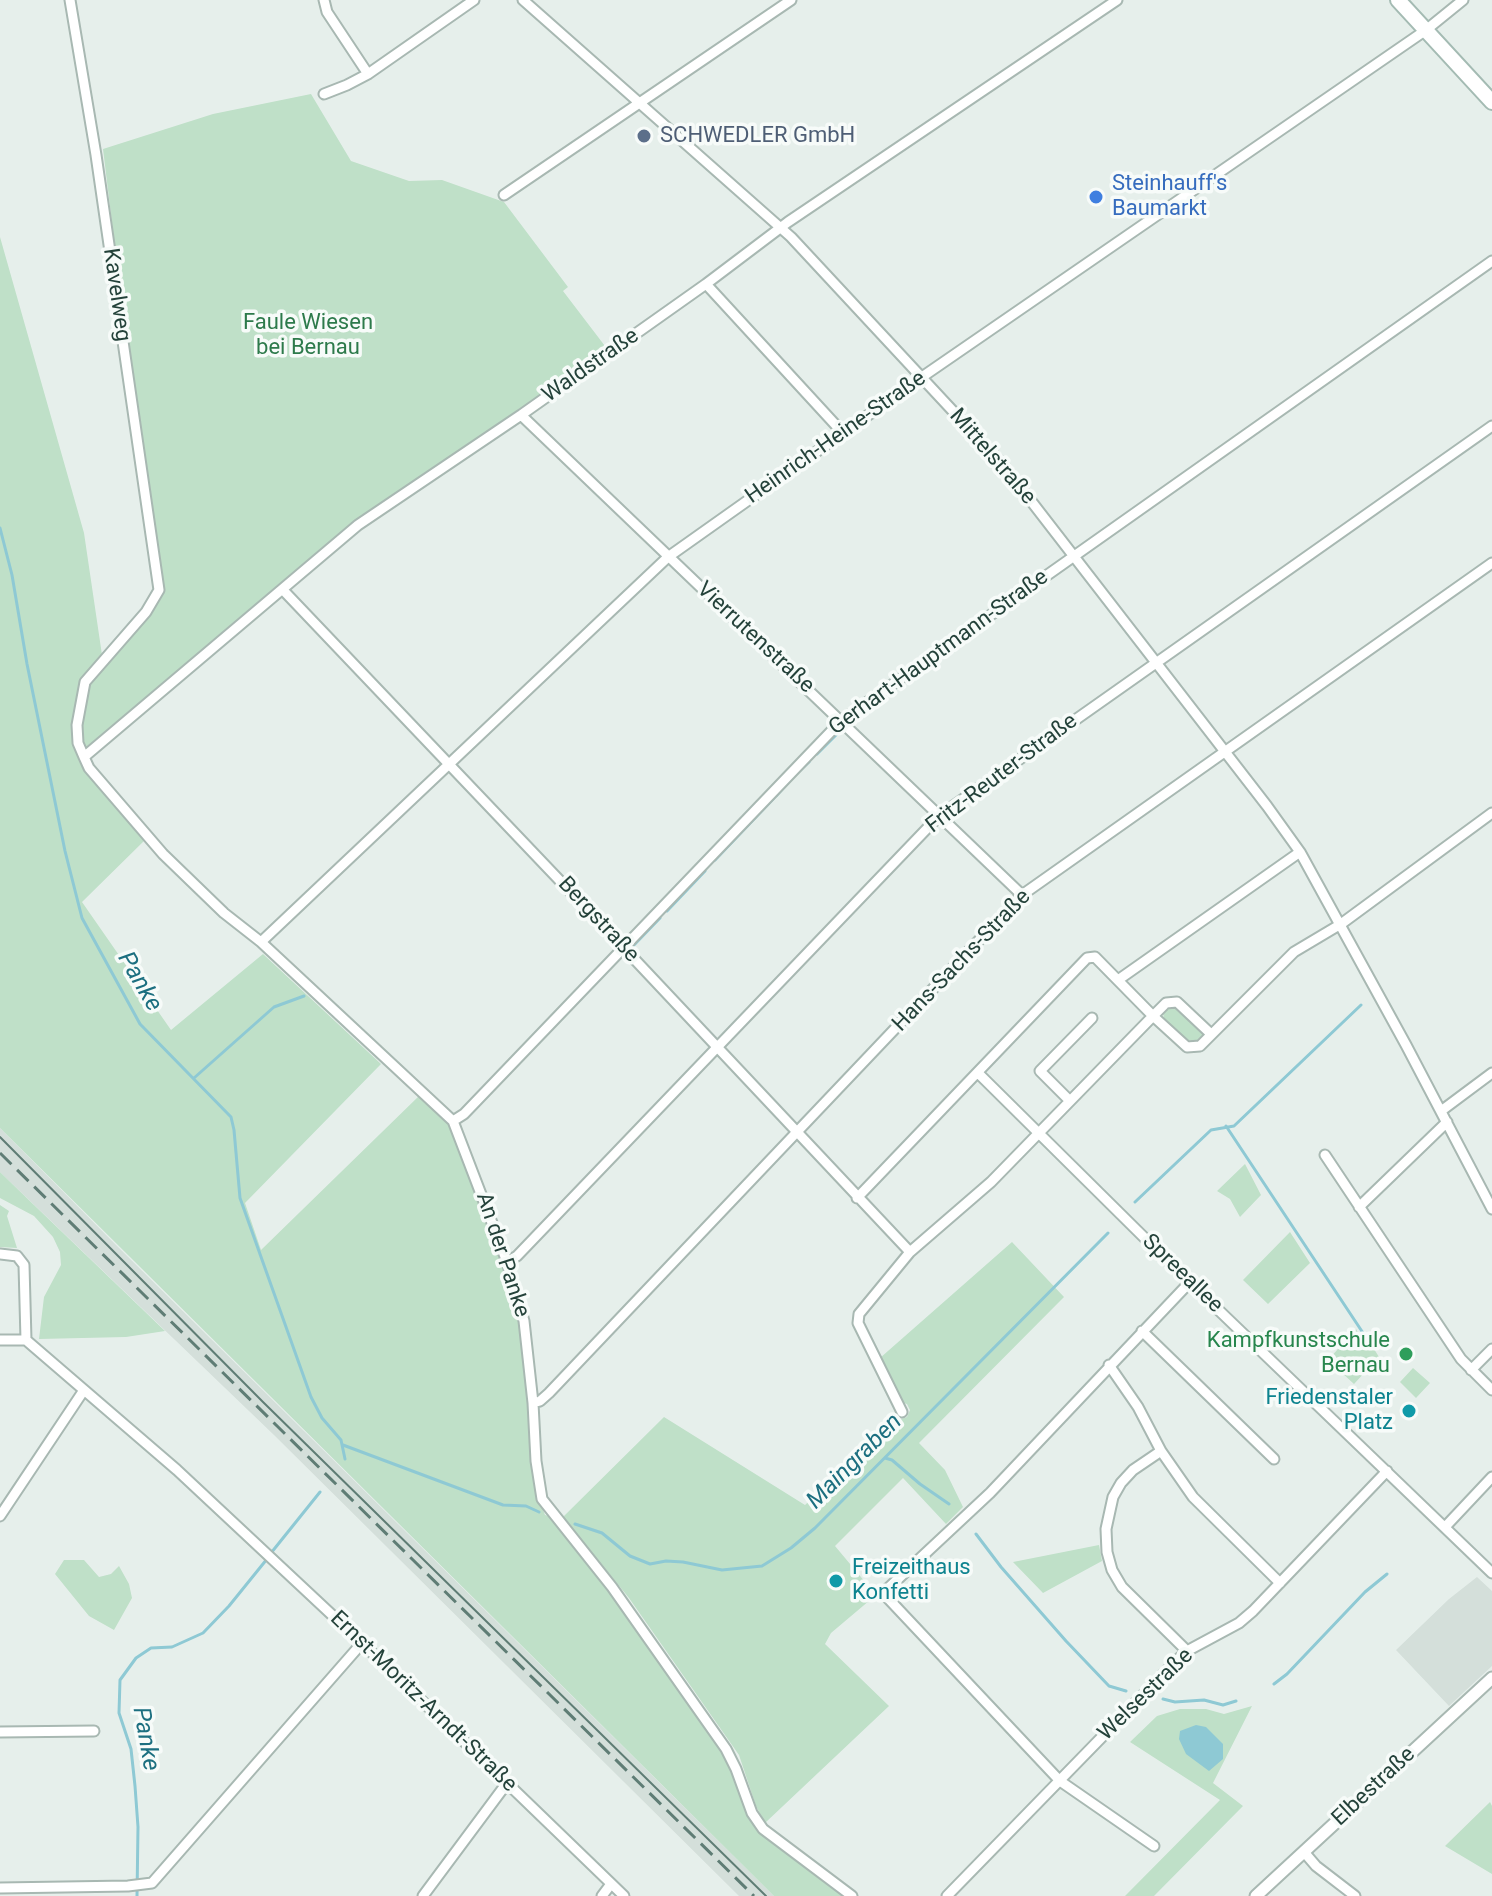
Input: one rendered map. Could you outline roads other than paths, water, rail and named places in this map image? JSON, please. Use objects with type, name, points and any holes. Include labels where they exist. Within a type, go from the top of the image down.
[{"type":"main road","points":[[1398,0],[1492,102]]},
{"type":"street","name":"Kavelweg","points":[[70,0],[96,155],[159,590],[146,612],[85,682],[77,725],[78,743],[84,757]]},
{"type":"street","points":[[324,0],[327,12],[368,74]]},
{"type":"street","points":[[324,94],[368,74],[474,0]]},
{"type":"street","name":"Mittelstraße","points":[[523,0],[780,228],[1004,466],[1300,852],[1492,1209]]},
{"type":"street","points":[[504,195],[791,0]]},
{"type":"street","name":"Waldstraße","points":[[84,757],[358,525],[521,415],[780,228],[1117,0]]},
{"type":"street","name":"Heinrich-Heine-Straße","points":[[261,942],[668,557],[922,377],[1426,30],[1463,0]]},
{"type":"street","name":"Gerhart-Hauptmann-Straße","points":[[453,1121],[464,1114],[842,720],[1492,261]]},
{"type":"street","points":[[706,284],[843,433]]},
{"type":"street","name":"Vierrutenstraße","points":[[521,415],[1022,895]]},
{"type":"street","name":"Fritz-Reuter-Straße","points":[[507,1262],[517,1256],[939,816],[1492,426]]},
{"type":"street","name":"Hans-Sachs-Straße","points":[[533,1403],[549,1393],[1022,895],[1492,563]]},
{"type":"street","name":"Bergstraße","points":[[283,590],[910,1252]]},
{"type":"street","name":"An der Panke","points":[[84,757],[89,768],[163,854],[453,1121],[507,1262],[524,1321],[539,1489],[546,1506],[597,1567],[726,1749],[752,1813],[763,1829],[852,1896]]},
{"type":"street","points":[[857,1198],[1087,958],[1095,957],[1153,1016],[1191,1048],[1200,1046],[1294,952],[1341,924],[1492,813]]},
{"type":"street","points":[[1118,980],[1300,852]]},
{"type":"street","points":[[902,1412],[858,1323],[859,1314],[910,1252],[991,1182],[1166,1003],[1177,1002],[1211,1034]]},
{"type":"street","points":[[1069,1100],[1040,1071],[1092,1018]]},
{"type":"street","name":"Spreeallee","points":[[978,1073],[1492,1573]]},
{"type":"street","points":[[1441,1111],[1492,1073]]},
{"type":"street","points":[[1359,1207],[1447,1122]]},
{"type":"street","points":[[1325,1155],[1461,1359],[1492,1390]]},
{"type":"street","points":[[0,1254],[17,1256],[24,1265],[26,1340],[0,1340]]},
{"type":"street","points":[[1154,1846],[1060,1781],[883,1593],[990,1493],[1190,1282]]},
{"type":"street","points":[[1142,1331],[1274,1459]]},
{"type":"street","name":"Ernst-Moritz-Arndt-Straße","points":[[26,1340],[221,1509],[624,1896]]},
{"type":"street","points":[[1471,1370],[1492,1349]]},
{"type":"street","points":[[1109,1365],[1193,1497],[1280,1583]]},
{"type":"street","points":[[0,1516],[84,1390]]},
{"type":"street","points":[[1161,1451],[1133,1470],[1113,1497],[1106,1529],[1107,1552],[1112,1570],[1122,1587],[1187,1651]]},
{"type":"street","name":"Welsestraße","points":[[947,1896],[1187,1651],[1239,1623],[1387,1471]]},
{"type":"street","points":[[1445,1527],[1492,1477]]},
{"type":"street","points":[[0,1888],[149,1884],[362,1643]]},
{"type":"street","name":"Elbestraße","points":[[1256,1896],[1492,1678]]},
{"type":"street","points":[[0,1732],[94,1731]]},
{"type":"street","points":[[423,1896],[507,1783]]},
{"type":"street","points":[[1304,1852],[1316,1866],[1355,1896]]},
{"type":"street","points":[[602,1896],[611,1884]]},
{"type":"water","points":[[1196,1725],[1206,1727],[1223,1744],[1223,1759],[1209,1771],[1186,1754],[1179,1739],[1180,1731]]},
{"type":"waterway","name":"Panke","points":[[0,528],[12,575],[65,851],[82,918],[140,1024],[231,1117],[240,1198],[311,1397],[322,1418],[341,1440],[345,1459]]},
{"type":"waterway","points":[[817,754],[836,735]]},
{"type":"waterway","points":[[793,777],[809,762]]},
{"type":"waterway","points":[[776,796],[787,784]]},
{"type":"waterway","points":[[715,860],[774,798]]},
{"type":"waterway","points":[[667,911],[705,871]]},
{"type":"waterway","points":[[633,946],[660,918]]},
{"type":"waterway","points":[[194,1078],[274,1007],[304,996]]},
{"type":"waterway","name":"Maingraben","points":[[1135,1202],[1211,1130],[1234,1126],[1361,1005]]},
{"type":"waterway","points":[[1226,1126],[1371,1345]]},
{"type":"waterway","name":"Maingraben","points":[[575,1524],[602,1533],[630,1556],[650,1564],[683,1562],[722,1570],[762,1566],[815,1528],[1108,1233]]},
{"type":"waterway","name":"Maingraben","points":[[343,1445],[503,1505],[526,1506],[539,1512]]},
{"type":"waterway","points":[[885,1458],[892,1460],[949,1504]]},
{"type":"waterway","name":"Panke","points":[[271,1553],[320,1492]]},
{"type":"waterway","points":[[976,1534],[1066,1641],[1109,1686],[1126,1691]]},
{"type":"waterway","name":"Panke","points":[[137,1896],[135,1786],[131,1749],[119,1713],[120,1680],[136,1658],[151,1648],[172,1647],[203,1633],[267,1559]]},
{"type":"waterway","points":[[1274,1684],[1365,1592],[1387,1574]]},
{"type":"waterway","points":[[1163,1699],[1175,1702],[1204,1700],[1223,1705],[1236,1701]]},
{"type":"tram line","points":[[0,1137],[263,1402],[766,1896]]},
{"type":"railway","points":[[0,1153],[754,1896]]},
{"type":"place","name":"SCHWEDLER GmbH","points":[[644,136]]},
{"type":"place","name":"Steinhauff's Baumarkt","points":[[1096,197]]},
{"type":"place","name":"Kampfkunstschule Bernau","points":[[1406,1354]]},
{"type":"place","name":"Friedenstaler Platz","points":[[1409,1411]]},
{"type":"place","name":"Freizeithaus Konfetti","points":[[836,1581]]},
{"type":"park label","name":"Faule Wiesen bei Bernau","points":[[308,336]]}]
